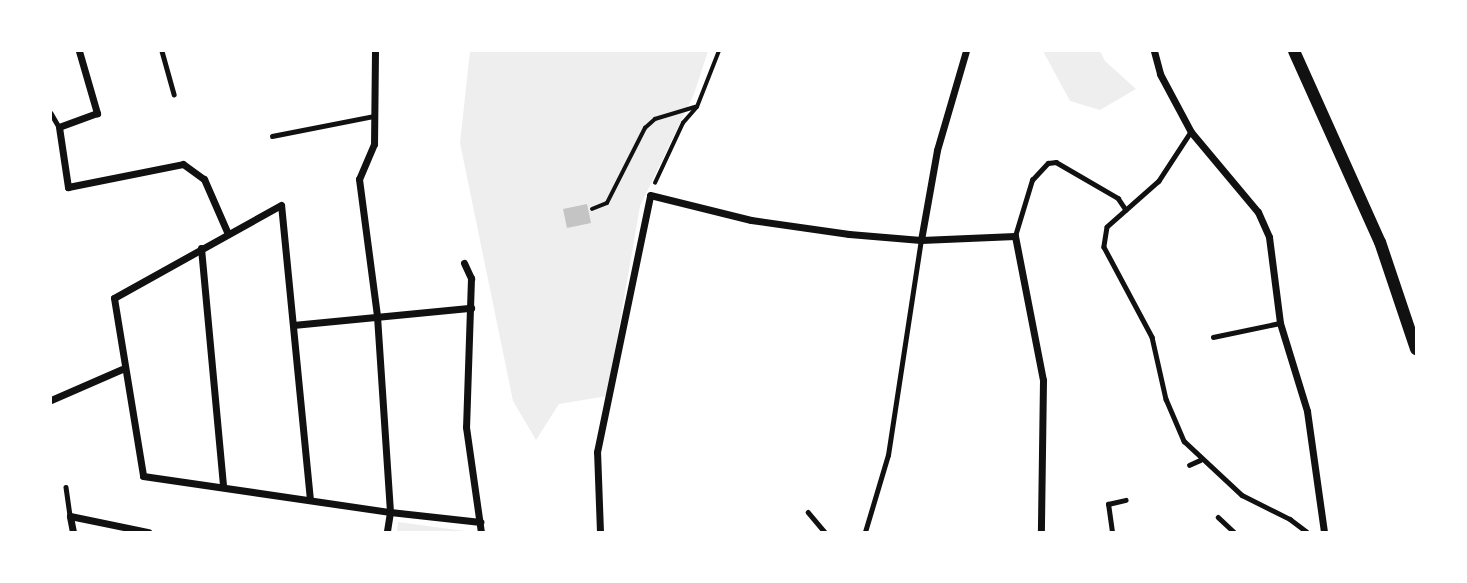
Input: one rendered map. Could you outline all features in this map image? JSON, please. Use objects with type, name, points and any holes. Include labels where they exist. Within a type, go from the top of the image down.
[{"type":"street","points":[[79,51],[97,113],[59,127],[68,187],[183,164],[204,179],[228,234]]},
{"type":"street","points":[[374,51],[374,144],[359,179],[377,316],[390,512],[387,532]]},
{"type":"street","points":[[921,240],[937,150],[966,51]]},
{"type":"street","points":[[1154,51],[1160,74],[1191,132],[1258,212],[1271,248],[1280,323],[1307,411],[1324,532]]},
{"type":"street","points":[[1294,51],[1380,242],[1416,349]]},
{"type":"street","points":[[600,532],[597,452],[650,195],[751,220],[921,240],[1015,236],[1043,380],[1041,532]]},
{"type":"street","points":[[310,500],[281,205],[114,298],[122,369],[143,476],[390,512],[480,522]]},
{"type":"street","points":[[201,248],[223,486]]},
{"type":"street","points":[[464,263],[471,278],[466,427],[481,532]]},
{"type":"street","points":[[293,325],[471,308]]},
{"type":"street","points":[[51,400],[122,369]]},
{"type":"street","points":[[73,532],[70,516],[148,532]]},
{"type":"lane","points":[[162,51],[174,94]]},
{"type":"lane","points":[[51,113],[59,127]]},
{"type":"lane","points":[[272,136],[375,116]]},
{"type":"lane","points":[[1191,132],[1159,181],[1107,227],[1104,247],[1153,337],[1166,398],[1184,441],[1200,460],[1219,470],[1242,495],[1290,519],[1307,532]]},
{"type":"lane","points":[[1015,236],[1032,180],[1048,163],[1056,162],[1118,198],[1126,210]]},
{"type":"lane","points":[[865,532],[888,455],[921,240]]},
{"type":"lane","points":[[1213,337],[1280,323]]},
{"type":"lane","points":[[1189,465],[1200,460]]},
{"type":"lane","points":[[66,486],[70,516]]},
{"type":"lane","points":[[1112,532],[1108,504],[1126,500]]},
{"type":"lane","points":[[808,512],[825,532]]},
{"type":"lane","points":[[1218,517],[1234,532]]},
{"type":"path","points":[[650,195],[684,122],[696,107],[719,51]]},
{"type":"path","points":[[592,209],[607,203],[655,119],[696,107]]},
{"type":"shaded area","points":[[470,51],[708,51],[694,94],[640,206],[607,396],[559,404],[536,440],[513,401],[460,143]]},
{"type":"shaded area","points":[[1043,51],[1100,51],[1105,61],[1136,89],[1100,110],[1070,101]]},
{"type":"shaded area","points":[[398,522],[472,532],[397,532]]},
{"type":"building","points":[[587,204],[591,223],[567,228],[563,209]]}]
